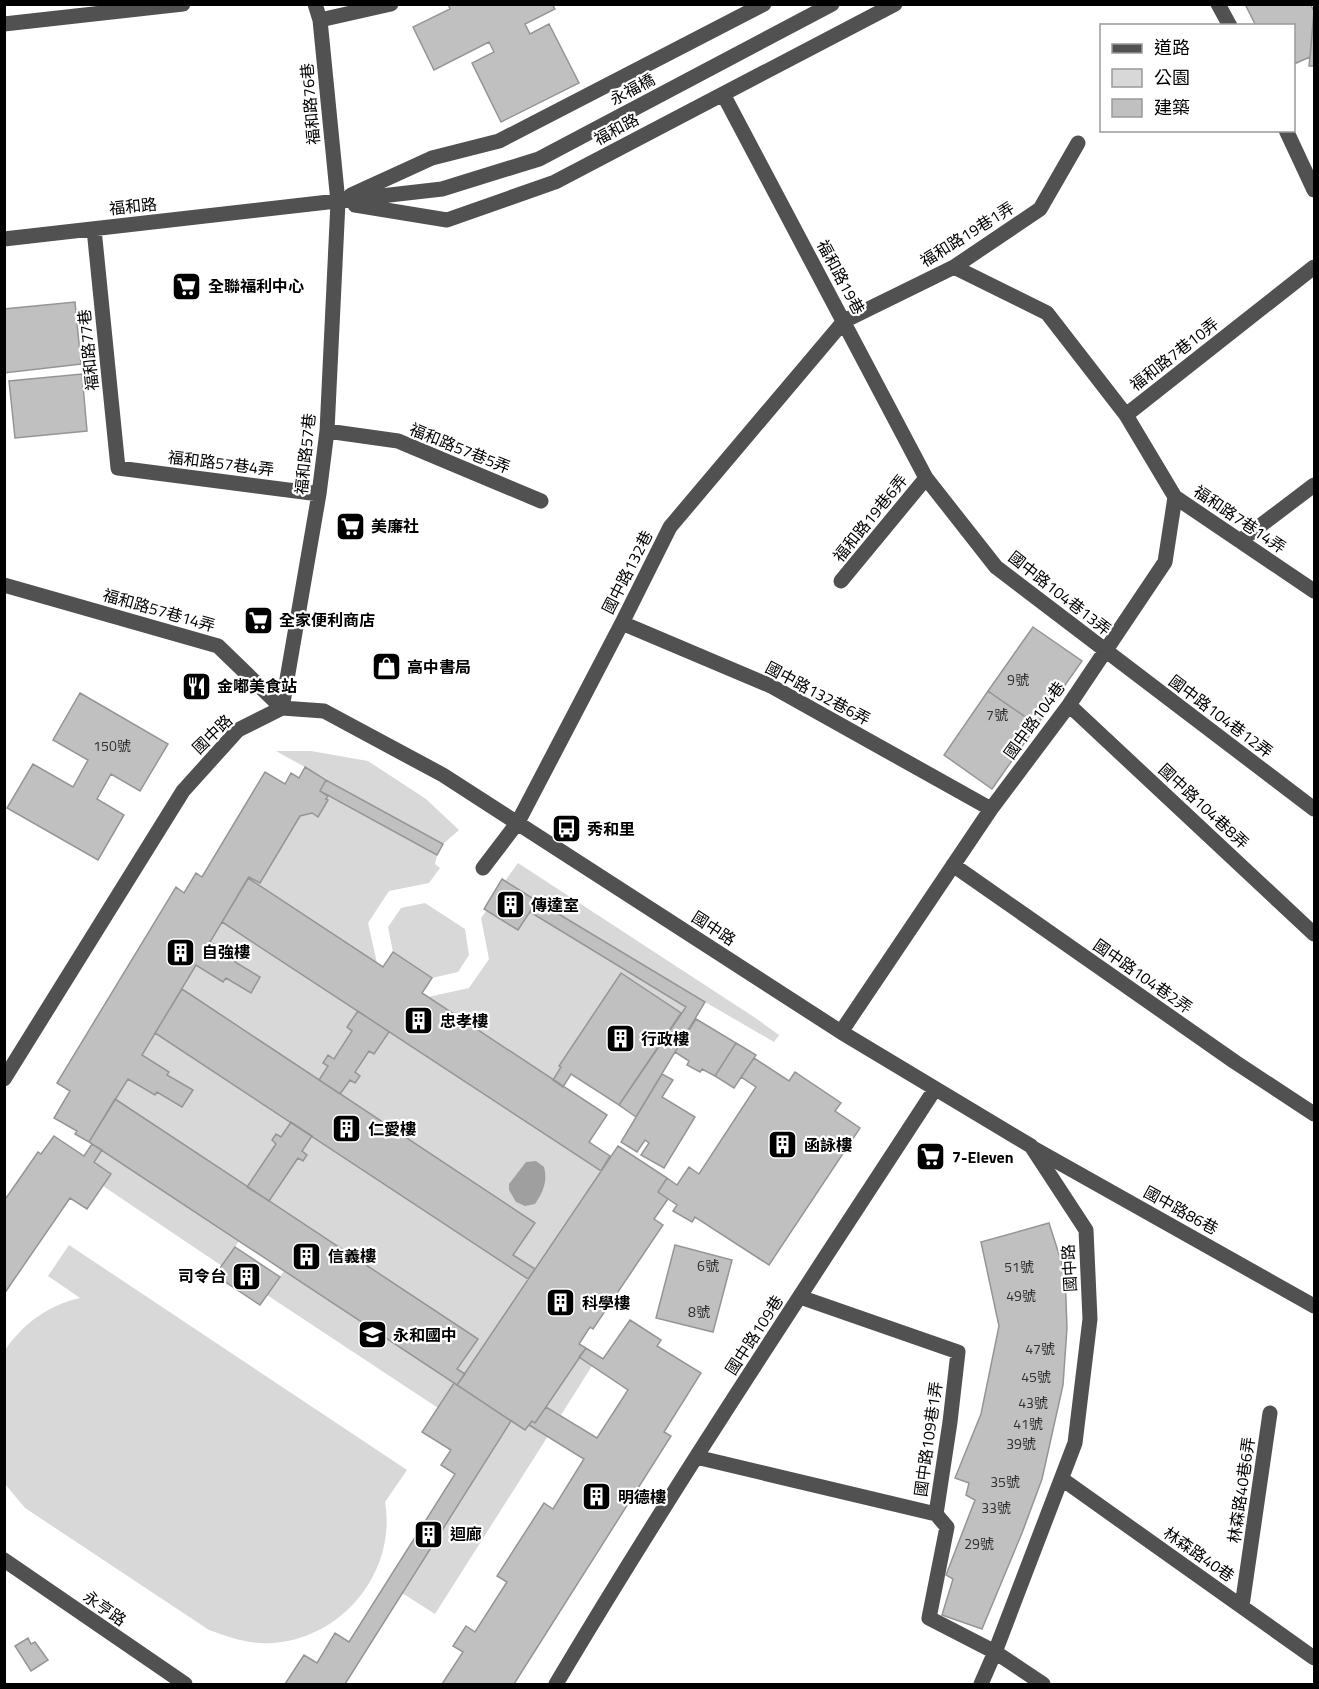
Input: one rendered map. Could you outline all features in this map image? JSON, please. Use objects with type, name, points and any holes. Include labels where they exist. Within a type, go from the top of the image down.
[{"type":"street","points":[[4,24],[183,4]]},
{"type":"street","name":"福和路76巷","points":[[315,4],[320,20],[338,202]]},
{"type":"street","points":[[320,20],[391,4]]},
{"type":"street","name":"福和路","points":[[338,202],[432,158],[499,141],[764,4]]},
{"type":"street","name":"永福橋","points":[[442,189],[539,159],[832,4]]},
{"type":"street","name":"福和路","points":[[338,202],[447,220],[555,182],[895,4]]},
{"type":"street","points":[[1218,4],[1229,24]]},
{"type":"street","name":"福和路19巷","points":[[723,94],[926,477]]},
{"type":"street","points":[[1287,132],[1314,190]]},
{"type":"street","name":"福和路19巷1弄","points":[[844,321],[954,267],[1040,209],[1078,144]]},
{"type":"street","name":"福和路","points":[[4,239],[442,189]]},
{"type":"street","name":"福和路57巷","points":[[282,708],[319,494],[327,431],[338,202]]},
{"type":"street","name":"福和路77巷","points":[[94,228],[118,468]]},
{"type":"street","name":"福和路7巷10弄","points":[[954,267],[1047,313],[1126,415],[1314,267]]},
{"type":"street","name":"國中路132巷","points":[[483,868],[518,822],[670,527],[844,321]]},
{"type":"street","points":[[1126,415],[1175,497]]},
{"type":"street","name":"福和路57巷5弄","points":[[327,431],[398,441],[541,501]]},
{"type":"street","name":"福和路57巷4弄","points":[[118,468],[319,494]]},
{"type":"street","name":"福和路19巷6弄","points":[[842,581],[926,477]]},
{"type":"street","name":"國中路104巷13弄","points":[[926,477],[996,567],[1106,651]]},
{"type":"street","points":[[1240,541],[1314,485]]},
{"type":"street","name":"福和路7巷14弄","points":[[1175,497],[1314,591]]},
{"type":"street","name":"國中路104巷","points":[[842,1032],[991,809],[1069,705],[1165,562],[1175,497]]},
{"type":"street","name":"福和路57巷14弄","points":[[4,585],[218,646],[282,708]]},
{"type":"street","name":"國中路132巷6弄","points":[[622,623],[771,686],[991,809]]},
{"type":"street","name":"國中路104巷12弄","points":[[1106,651],[1314,809]]},
{"type":"street","name":"國中路104巷8弄","points":[[1069,705],[1314,934]]},
{"type":"street","name":"國中路","points":[[4,1079],[183,791],[238,730],[282,708],[324,711],[443,775],[842,1032],[1031,1146],[1086,1230],[1090,1319],[1075,1443],[996,1652],[981,1684]]},
{"type":"street","name":"國中路104巷2弄","points":[[953,865],[1235,1062],[1314,1114]]},
{"type":"street","name":"國中路109巷","points":[[556,1684],[604,1602],[696,1457],[935,1089]]},
{"type":"street","name":"國中路86巷","points":[[1031,1146],[1314,1306]]},
{"type":"street","name":"國中路109巷1弄","points":[[800,1297],[958,1352],[951,1422],[936,1514],[947,1527],[929,1618],[996,1652]]},
{"type":"street","name":"林森路40巷6弄","points":[[1242,1606],[1270,1413]]},
{"type":"street","points":[[696,1457],[936,1514]]},
{"type":"street","name":"林森路40巷","points":[[1062,1479],[1314,1658]]},
{"type":"street","name":"永亨路","points":[[4,1560],[185,1684]]},
{"type":"street","points":[[996,1652],[1043,1684]]},
{"type":"green space","points":[[276,751],[311,751],[368,761],[426,799],[459,830],[443,844]]},
{"type":"green space","points":[[328,796],[437,855],[435,864],[440,868],[429,883],[389,891],[368,923],[377,963],[248,878],[260,883],[300,816],[312,813],[319,816]]},
{"type":"green space","points":[[518,863],[779,1035],[774,1042],[505,881]]},
{"type":"green space","points":[[425,903],[465,929],[469,955],[458,972],[432,978],[393,952],[388,927],[401,908]]},
{"type":"green space","points":[[486,911],[518,930],[530,912],[686,1007],[681,1013],[621,974],[553,1080],[428,997],[469,988],[489,959],[481,918]]},
{"type":"green space","points":[[222,922],[358,1011],[347,1027],[352,1031],[334,1058],[328,1055],[323,1062],[328,1066],[319,1080],[182,989],[196,965],[223,981],[226,978],[251,992],[260,977],[235,962],[237,958],[210,942]]},
{"type":"green space","points":[[389,1032],[601,1171],[535,1269],[513,1255],[534,1223],[340,1094],[350,1080],[355,1083],[360,1076],[355,1072],[369,1051],[374,1054]]},
{"type":"green space","points":[[155,1033],[291,1122],[281,1137],[276,1134],[272,1140],[276,1144],[247,1187],[115,1099],[128,1079],[155,1095],[157,1092],[182,1107],[192,1090],[167,1075],[169,1072],[142,1055]]},
{"type":"green space","points":[[312,1136],[528,1279],[465,1374],[457,1369],[477,1339],[269,1201],[298,1158],[303,1161],[307,1155],[302,1151]]},
{"type":"green space","points":[[102,1150],[239,1241],[222,1266],[103,1186],[111,1174],[94,1162]]},
{"type":"green space","points":[[69,1245],[407,1470],[385,1502],[386,1528],[382,1553],[373,1576],[359,1597],[342,1615],[321,1629],[297,1639],[272,1643],[248,1642],[209,1630],[25,1508],[5,1484],[5,1350],[37,1317],[57,1305],[80,1298],[48,1276]]},
{"type":"green space","points":[[284,1271],[454,1383],[438,1408],[267,1295]]},
{"type":"green space","points":[[579,1357],[592,1366],[561,1415],[546,1407]]},
{"type":"green space","points":[[511,1421],[525,1430],[529,1425],[548,1436],[435,1614],[402,1593]]},
{"type":"shaded area","points":[[536,1161],[544,1167],[544,1186],[535,1204],[525,1206],[516,1202],[509,1190],[509,1184],[526,1162]]},
{"type":"building","points":[[448,4],[552,4],[555,9],[525,24],[530,34],[549,24],[579,83],[501,122],[472,63],[494,52],[489,42],[434,70],[413,27],[450,9]]},
{"type":"building","points":[[1245,4],[1310,4],[1314,11],[1310,57],[1295,64],[1295,24],[1255,24]]},
{"type":"building","points":[[1314,14],[1314,66],[1309,66],[1310,57]]},
{"type":"building","points":[[75,302],[81,364],[4,373],[4,309]]},
{"type":"building","points":[[82,374],[87,431],[15,438],[9,381]]},
{"type":"building","points":[[1033,627],[1082,661],[1037,725],[988,691]]},
{"type":"building","points":[[988,691],[1037,725],[992,789],[944,755]]},
{"type":"building","points":[[80,693],[168,744],[140,791],[111,774],[97,799],[124,815],[98,860],[7,808],[33,764],[73,787],[88,760],[53,740]]},
{"type":"building","name":"自強樓","points":[[305,767],[326,780],[320,791],[328,796],[326,799],[328,800],[318,817],[312,813],[300,816],[260,883],[249,877],[210,942],[237,959],[235,962],[260,977],[251,993],[226,978],[223,982],[196,965],[142,1055],[169,1072],[167,1075],[193,1090],[182,1107],[157,1092],[155,1095],[128,1079],[89,1142],[75,1134],[77,1131],[54,1118],[70,1091],[57,1083],[176,887],[184,893],[196,873],[202,877],[265,772],[285,784],[291,773],[299,778]]},
{"type":"building","points":[[326,780],[443,844],[437,855],[320,791]]},
{"type":"building","name":"忠孝樓","points":[[248,878],[383,967],[393,952],[432,978],[422,993],[607,1115],[589,1142],[610,1156],[601,1171],[222,922]]},
{"type":"building","name":"傳達室","points":[[502,879],[537,901],[518,930],[484,909]]},
{"type":"building","points":[[537,901],[705,1002],[636,1117],[619,1105],[686,1007],[530,912]]},
{"type":"building","name":"行政樓","points":[[621,973],[681,1013],[619,1105],[571,1074],[563,1087],[553,1080],[561,1067],[559,1066]]},
{"type":"building","name":"仁愛樓","points":[[182,989],[535,1223],[513,1255],[535,1269],[528,1279],[155,1033]]},
{"type":"building","points":[[358,1011],[389,1032],[374,1054],[369,1051],[355,1072],[360,1076],[355,1083],[350,1080],[340,1094],[319,1080],[328,1066],[323,1063],[328,1055],[334,1059],[352,1031],[347,1027]]},
{"type":"building","points":[[696,1019],[736,1043],[715,1076],[687,1065],[689,1061],[675,1052]]},
{"type":"building","points":[[736,1043],[756,1055],[734,1088],[715,1076]]},
{"type":"building","name":"函詠樓","points":[[754,1058],[789,1081],[795,1072],[841,1103],[835,1111],[860,1128],[769,1265],[695,1217],[692,1222],[673,1211],[677,1205],[658,1192],[667,1178],[677,1185],[689,1167],[699,1174],[756,1087],[741,1077]]},
{"type":"building","points":[[662,1074],[673,1080],[662,1097],[695,1117],[664,1168],[641,1155],[649,1143],[645,1140],[637,1152],[621,1142]]},
{"type":"building","name":"信義樓","points":[[115,1099],[478,1339],[457,1369],[465,1374],[457,1385],[89,1142]]},
{"type":"building","points":[[291,1122],[312,1136],[302,1151],[307,1155],[303,1161],[298,1158],[269,1201],[247,1187],[276,1144],[272,1140],[276,1134],[281,1137]]},
{"type":"building","points":[[54,1136],[84,1156],[92,1144],[102,1150],[94,1162],[111,1174],[87,1209],[70,1198],[4,1294],[4,1201],[38,1152],[41,1154]]},
{"type":"building","name":"科學樓","points":[[618,1146],[667,1178],[658,1192],[668,1199],[654,1219],[663,1225],[593,1329],[590,1327],[579,1344],[586,1348],[535,1423],[532,1421],[525,1430],[457,1385]]},
{"type":"building","points":[[1049,1223],[1065,1273],[1067,1328],[1063,1385],[1042,1479],[982,1629],[942,1615],[953,1579],[946,1575],[975,1500],[966,1495],[969,1483],[955,1478],[981,1414],[999,1326],[981,1242]]},
{"type":"building","points":[[675,1245],[732,1260],[713,1332],[656,1318]]},
{"type":"building","name":"司令台","points":[[235,1247],[280,1277],[260,1305],[215,1275]]},
{"type":"building","name":"明德樓","points":[[630,1320],[661,1340],[657,1346],[701,1373],[664,1432],[671,1436],[514,1684],[442,1684],[463,1652],[453,1646],[466,1626],[475,1632],[507,1582],[497,1576],[544,1503],[553,1509],[584,1459],[529,1425],[532,1421],[535,1423],[546,1407],[597,1438],[628,1390],[579,1357],[586,1348],[603,1359]]},
{"type":"building","name":"迴廊","points":[[454,1383],[511,1421],[345,1684],[285,1684],[304,1655],[317,1663],[335,1633],[349,1642],[455,1474],[441,1465],[451,1450],[422,1432]]},
{"type":"building","points":[[28,1638],[31,1644],[35,1642],[48,1660],[31,1671],[15,1646]]},
{"type":"place","name":"全聯福利中心","points":[[187,286]]},
{"type":"place","name":"美廉社","points":[[350,526]]},
{"type":"place","name":"全家便利商店","points":[[258,620]]},
{"type":"place","name":"高中書局","points":[[386,667]]},
{"type":"place","name":"金嘟美食站","points":[[196,686]]},
{"type":"place","name":"秀和里","points":[[566,829]]},
{"type":"place","name":"傳達室","points":[[510,905]]},
{"type":"place","name":"自強樓","points":[[181,952]]},
{"type":"place","name":"忠孝樓","points":[[419,1021]]},
{"type":"place","name":"行政樓","points":[[620,1039]]},
{"type":"place","name":"仁愛樓","points":[[347,1129]]},
{"type":"place","name":"函詠樓","points":[[783,1145]]},
{"type":"place","name":"7-Eleven","points":[[931,1157]]},
{"type":"place","name":"信義樓","points":[[307,1256]]},
{"type":"place","name":"司令台","points":[[247,1276]]},
{"type":"place","name":"科學樓","points":[[561,1303]]},
{"type":"place","name":"永和國中","points":[[372,1335]]},
{"type":"place","name":"明德樓","points":[[597,1497]]},
{"type":"place","name":"迴廊","points":[[429,1534]]}]
